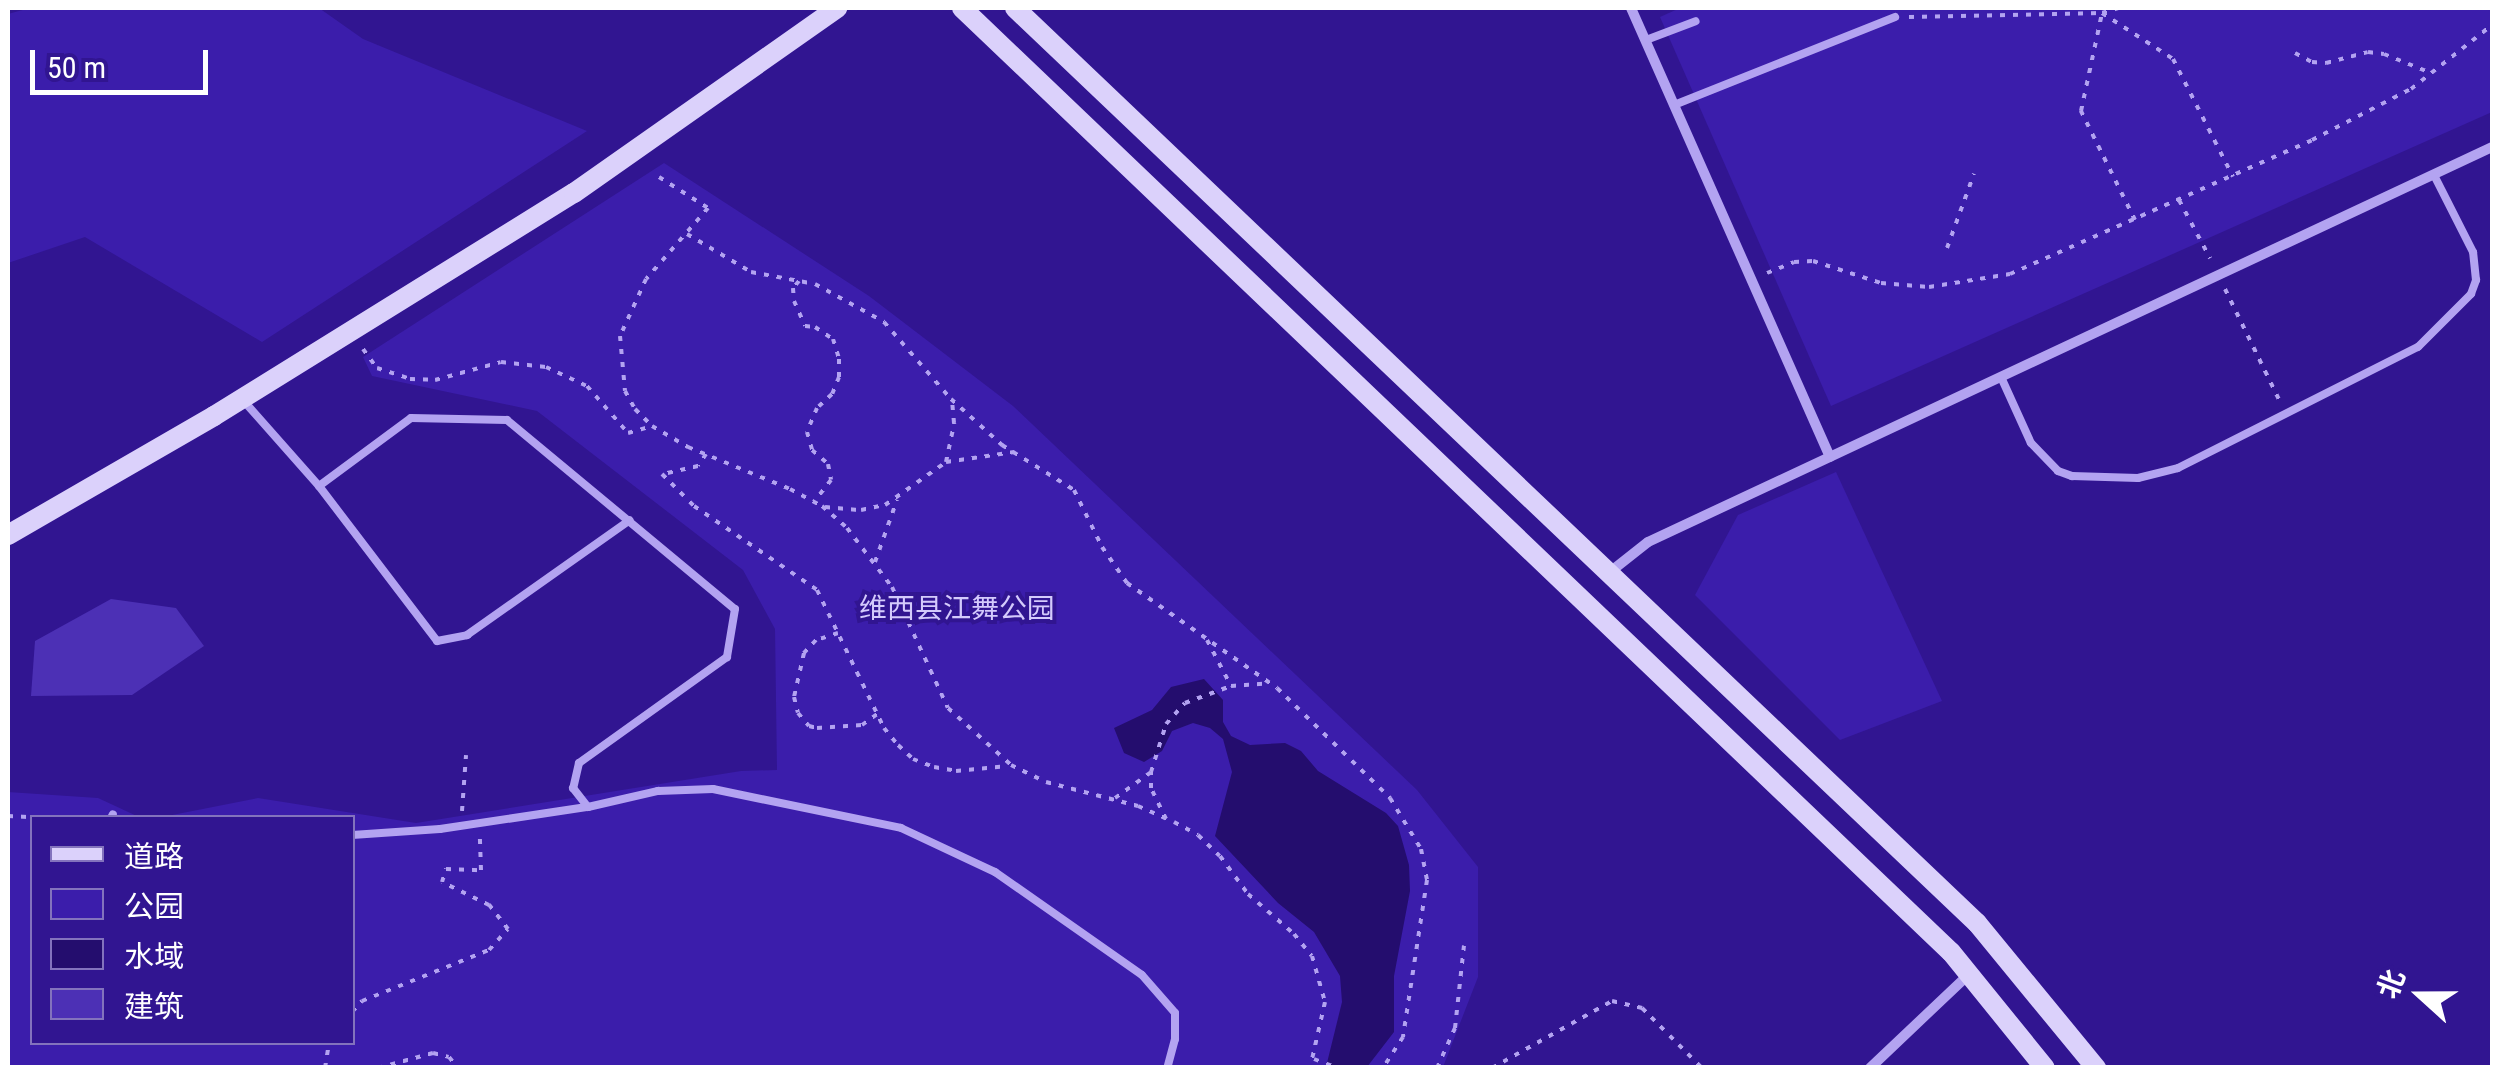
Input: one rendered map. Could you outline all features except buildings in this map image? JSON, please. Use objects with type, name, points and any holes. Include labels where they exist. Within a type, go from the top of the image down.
[{"type":"main road","points":[[8,535],[242,399],[574,193],[837,8]]},
{"type":"main road","points":[[962,8],[1970,974],[2044,1068]]},
{"type":"main road","points":[[1015,8],[1977,922],[2096,1068]]},
{"type":"street","points":[[1632,8],[1830,457]]},
{"type":"street","points":[[1610,572],[1648,542],[2492,147]]},
{"type":"street","points":[[1870,1068],[1970,974]]},
{"type":"lane","points":[[1674,105],[1895,18]]},
{"type":"lane","points":[[1646,40],[1696,21]]},
{"type":"lane","points":[[2001,377],[2038,452],[2058,471],[2072,476],[2138,478],[2178,468],[2418,347],[2471,294],[2476,268],[2473,252],[2434,175]]},
{"type":"lane","points":[[242,399],[319,486],[437,641],[468,636],[630,520]]},
{"type":"lane","points":[[319,486],[411,418],[506,420],[736,609],[726,657],[579,763],[573,788],[588,806]]},
{"type":"lane","points":[[355,835],[459,825],[658,791],[713,789],[901,828],[996,872],[1142,975],[1176,1014],[1175,1039],[1167,1068]]},
{"type":"path","points":[[1895,18],[2118,8]]},
{"type":"path","points":[[2101,10],[2173,59],[2233,177]]},
{"type":"path","points":[[2101,10],[2081,112],[2135,220]]},
{"type":"path","points":[[1752,280],[1794,262],[1813,261],[1880,284],[1929,287],[2010,274],[2233,177],[2411,89],[2492,25]]},
{"type":"path","points":[[2295,53],[2312,62],[2326,63],[2368,52],[2384,54],[2431,73]]},
{"type":"path","points":[[1947,248],[1974,174]]},
{"type":"path","points":[[659,177],[708,208],[646,278],[620,336],[625,391],[652,426],[822,506],[875,562],[892,587],[948,708],[1011,765],[1046,782],[1166,818],[1198,835],[1248,894],[1294,934],[1312,956],[1325,1002],[1310,1068]]},
{"type":"path","points":[[2179,200],[2286,414]]},
{"type":"path","points":[[687,234],[751,272],[800,280],[856,303],[884,322],[951,399],[1014,452],[1074,490],[1102,547],[1127,583],[1270,683],[1390,798],[1421,849],[1427,880],[1406,996],[1403,1037],[1383,1068]]},
{"type":"path","points":[[800,280],[793,288],[794,301],[804,326],[833,339],[839,359],[839,377],[832,394],[817,408],[807,432],[812,450],[828,464],[831,480],[814,502]]},
{"type":"path","points":[[350,332],[377,368],[410,379],[435,380],[501,362],[546,367],[587,386],[628,433],[652,426]]},
{"type":"path","points":[[946,462],[954,424],[951,399]]},
{"type":"path","points":[[822,506],[861,510],[898,499],[946,462],[1014,452]]},
{"type":"path","points":[[706,454],[698,466],[662,474],[694,506],[817,590],[877,714],[898,745],[913,759],[956,771],[1011,765]]},
{"type":"path","points":[[875,562],[882,533],[898,499]]},
{"type":"path","points":[[838,633],[816,640],[804,653],[794,706],[802,720],[817,728],[853,727],[877,714]]},
{"type":"path","points":[[1206,637],[1230,686]]},
{"type":"path","points":[[1166,818],[1151,788],[1151,772],[1160,739],[1178,709],[1202,693],[1270,683]]},
{"type":"path","points":[[459,825],[466,755]]},
{"type":"path","points":[[1112,799],[1135,788],[1151,772]]},
{"type":"path","points":[[355,1009],[362,1001],[489,950],[508,930],[489,905],[442,882],[446,869],[481,870],[479,822]]},
{"type":"path","points":[[1437,1068],[1455,1028],[1464,945]]},
{"type":"path","points":[[1492,1068],[1600,1005],[1629,1002],[1642,1008],[1702,1068]]},
{"type":"path","points":[[378,1068],[433,1053],[449,1057],[458,1068]]},
{"type":"path","points":[[1314,1059],[1337,1068]]},
{"type":"green space","points":[[30,8],[319,8],[363,39],[587,131],[262,342],[85,237],[8,263],[8,14]]},
{"type":"green space","points":[[1680,8],[2492,8],[2492,112],[1831,406],[1660,17]]},
{"type":"green space","name":"维西县江舞公园","points":[[664,163],[869,296],[1013,406],[1417,790],[1478,867],[1478,977],[1443,1067],[8,1067],[8,792],[98,798],[135,815],[30,815],[30,1045],[355,1045],[355,815],[172,815],[258,798],[416,823],[741,771],[777,770],[775,629],[743,570],[537,411],[372,376],[363,357]]},
{"type":"green space","points":[[1836,472],[1942,701],[1840,740],[1695,595],[1738,515]]},
{"type":"water","points":[[1204,679],[1223,700],[1223,722],[1231,736],[1250,745],[1285,743],[1301,751],[1318,771],[1386,813],[1398,826],[1409,865],[1410,891],[1394,976],[1394,1032],[1367,1067],[1326,1067],[1342,1002],[1340,976],[1314,932],[1278,903],[1215,836],[1232,772],[1223,739],[1210,728],[1193,723],[1172,731],[1162,751],[1144,762],[1124,753],[1114,728],[1152,710],[1171,687]]}]
